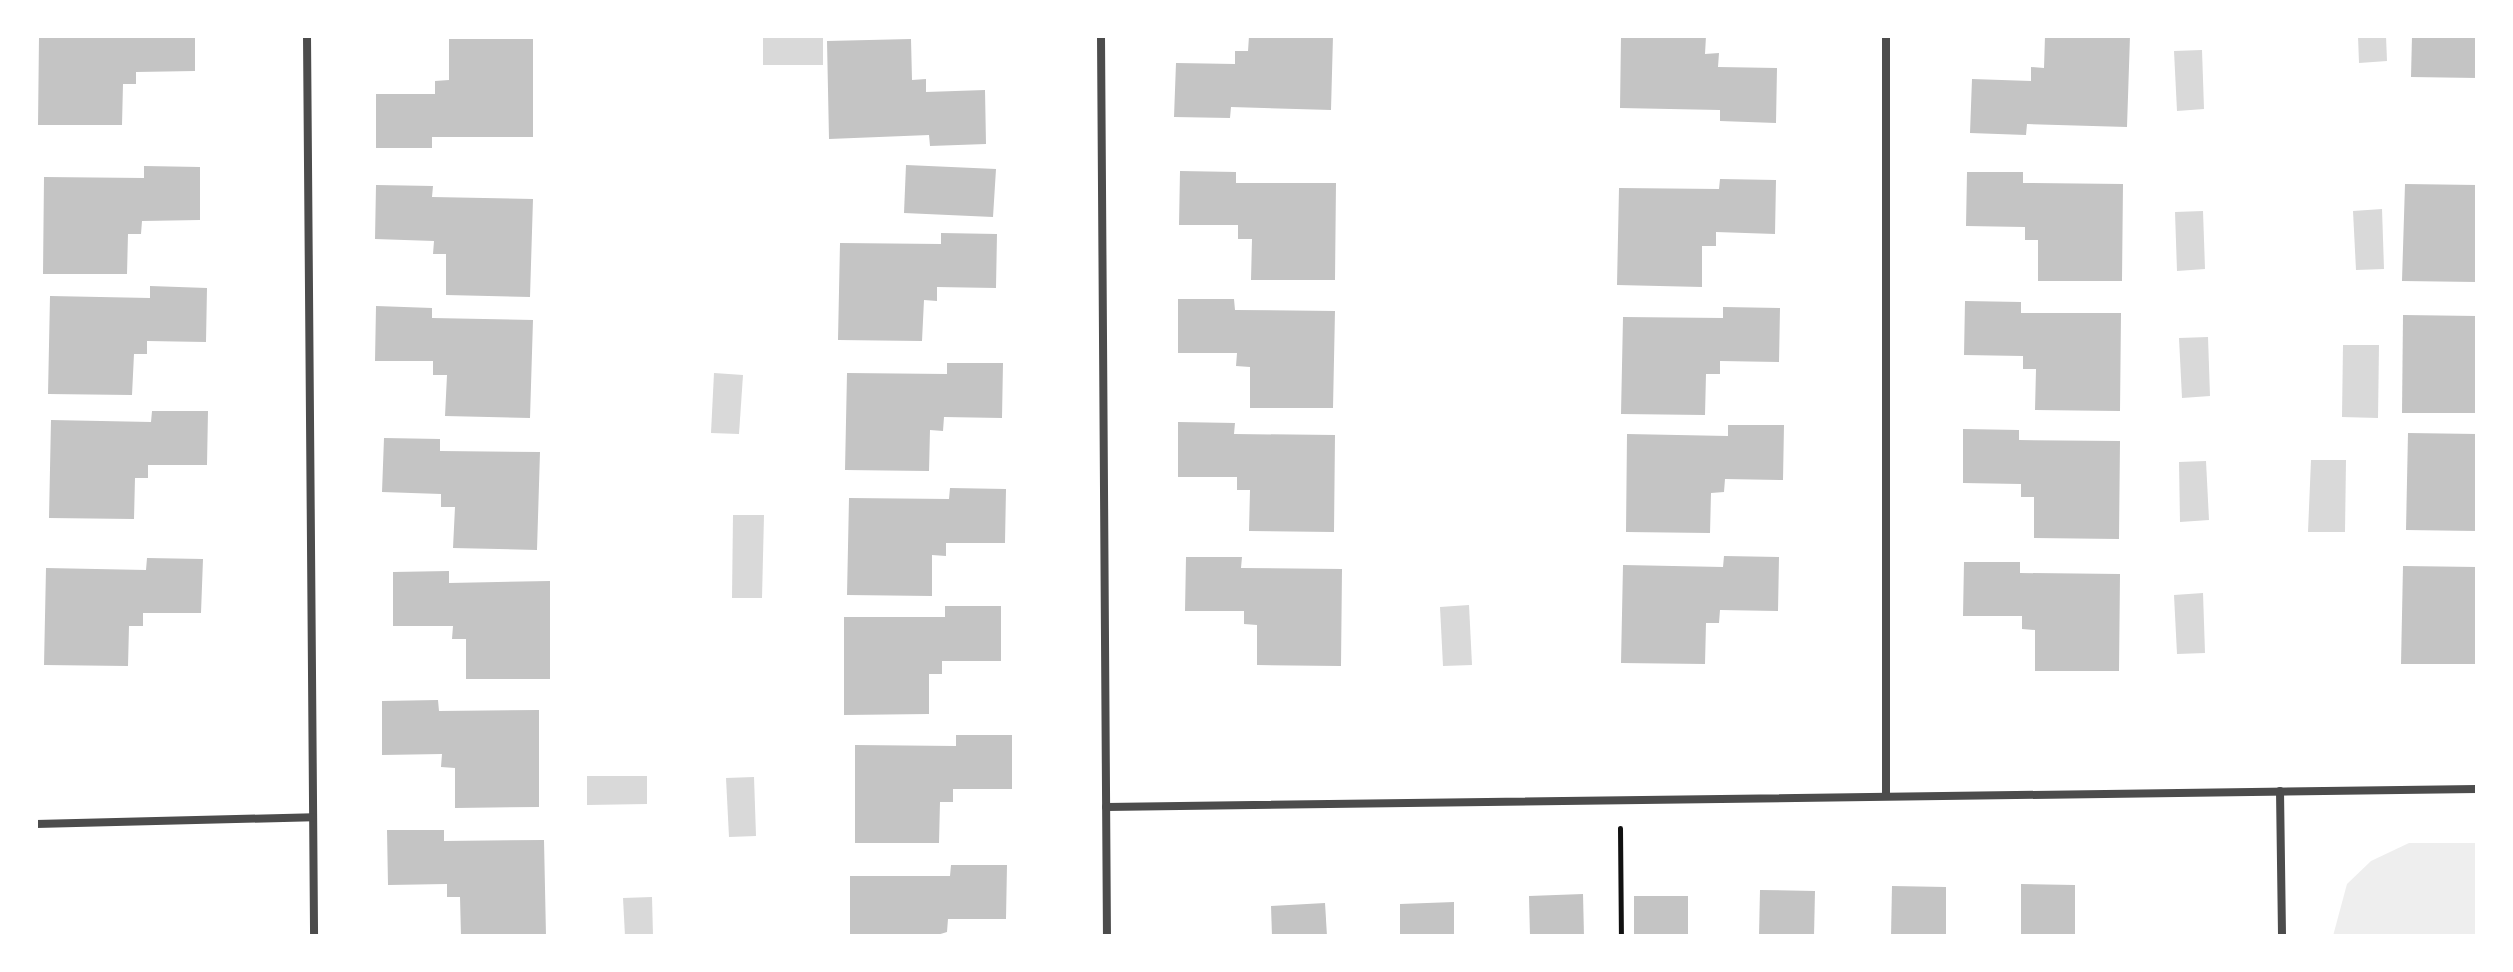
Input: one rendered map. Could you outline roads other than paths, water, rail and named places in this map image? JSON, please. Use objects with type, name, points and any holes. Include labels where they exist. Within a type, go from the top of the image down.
[{"type":"street","points":[[307,36],[314,936]]},
{"type":"street","points":[[1101,36],[1107,936]]},
{"type":"street","points":[[1886,36],[1886,794]]},
{"type":"street","points":[[1106,807],[1886,794],[2477,789]]},
{"type":"street","points":[[2280,791],[2282,936]]},
{"type":"street","points":[[36,824],[313,817]]}]
